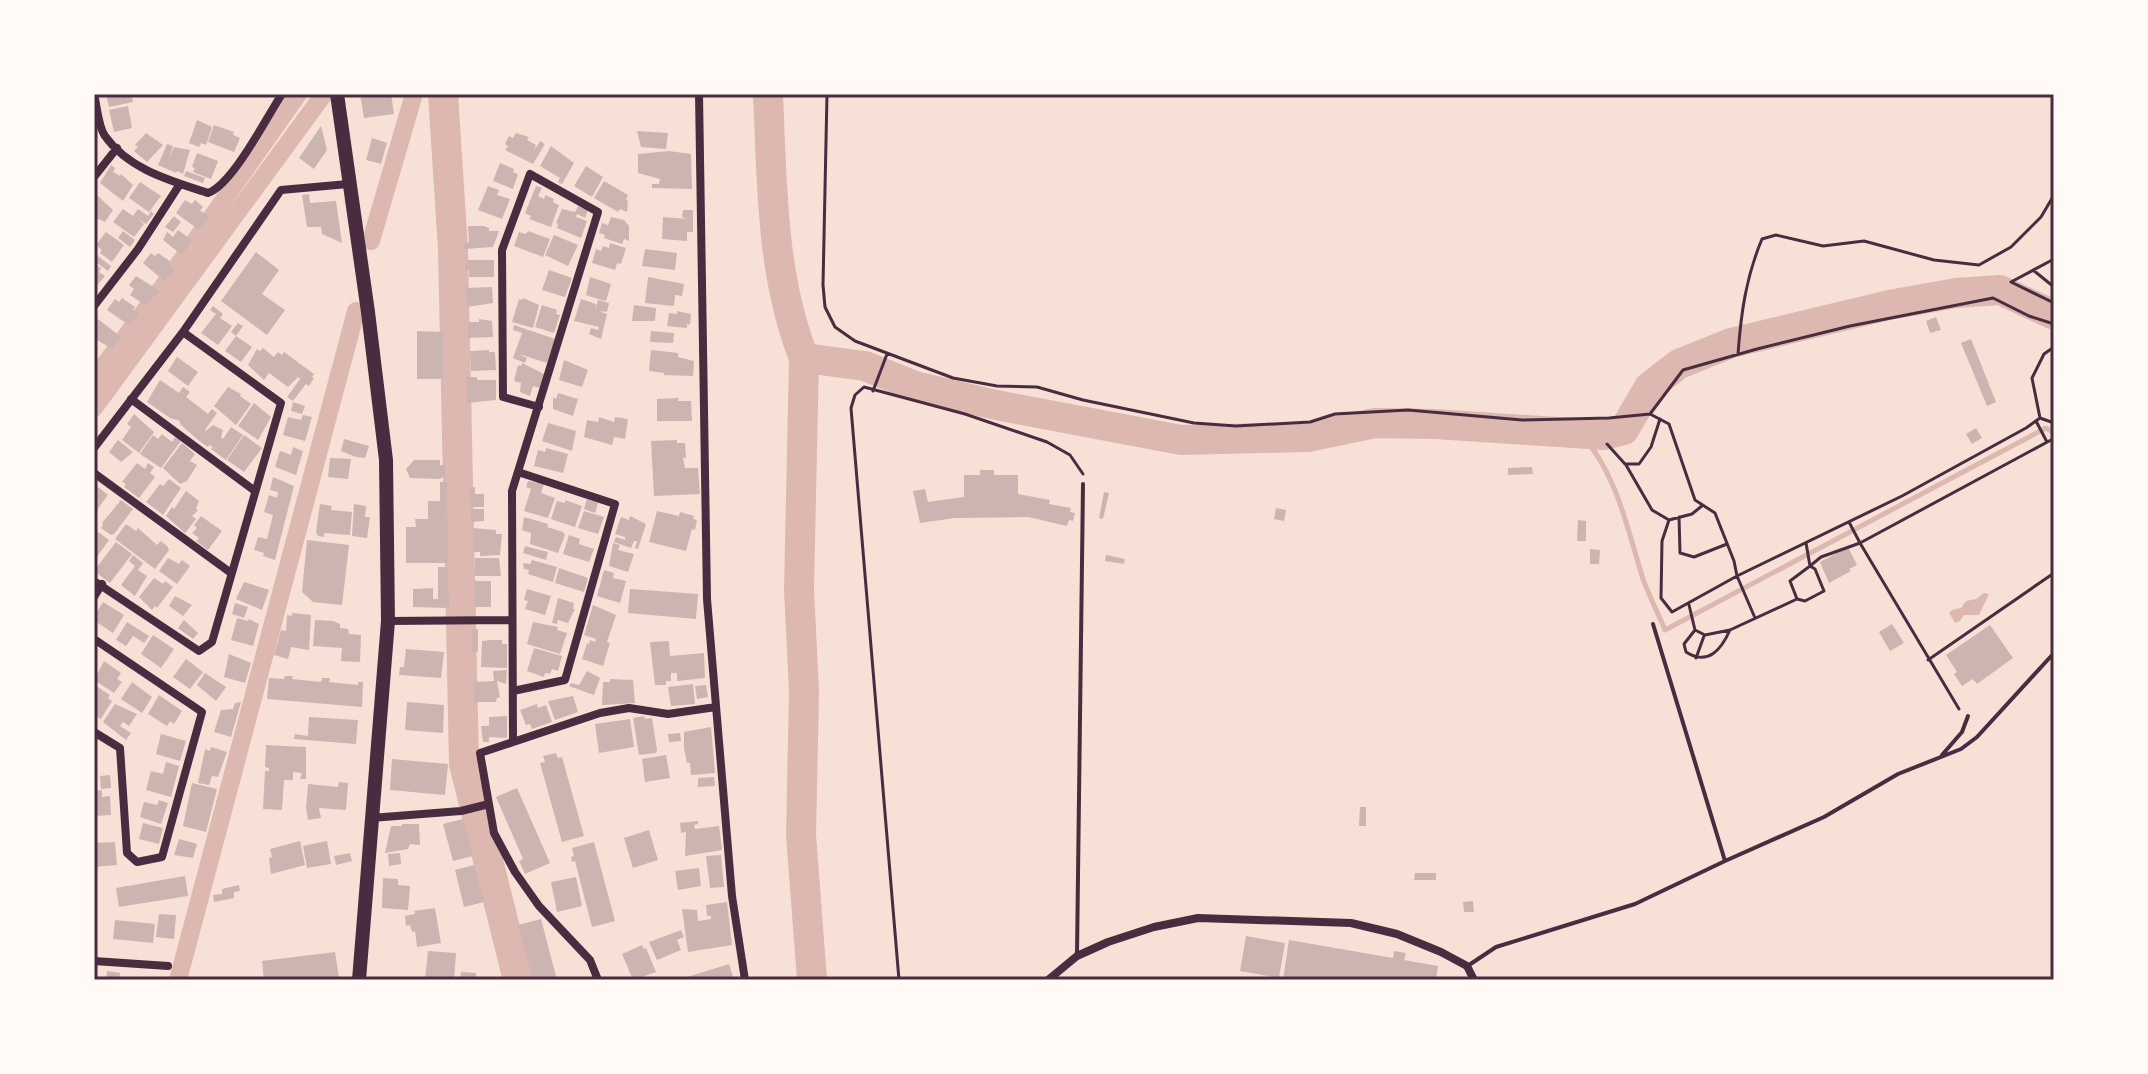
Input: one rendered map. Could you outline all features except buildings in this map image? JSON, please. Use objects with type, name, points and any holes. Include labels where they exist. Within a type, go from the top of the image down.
[{"type":"main road","points":[[337,95],[386,460],[388,621],[359,980]]},
{"type":"street","points":[[94,94],[103,135],[117,148],[142,169],[208,193],[218,189],[250,146],[282,94]]},
{"type":"street","points":[[699,94],[707,599],[732,896],[745,980]]},
{"type":"street","points":[[94,177],[117,148]]},
{"type":"street","points":[[513,742],[512,491],[539,407],[598,212],[530,174],[502,250],[503,397],[539,407]]},
{"type":"street","points":[[94,306],[138,249],[180,184]]},
{"type":"street","points":[[94,448],[183,332],[281,190],[348,184]]},
{"type":"street","points":[[94,597],[98,582],[199,651],[212,642],[281,403],[183,332]]},
{"type":"street","points":[[131,399],[255,491]]},
{"type":"street","points":[[513,691],[565,680],[615,504],[518,472]]},
{"type":"street","points":[[94,473],[231,573]]},
{"type":"street","points":[[388,621],[512,620]]},
{"type":"street","points":[[94,639],[202,712],[162,857],[137,862],[127,853],[120,748],[94,732]]},
{"type":"street","points":[[598,980],[590,960],[539,906],[515,872],[494,833],[480,753],[629,708],[668,714],[716,707]]},
{"type":"street","points":[[371,818],[461,811],[489,804]]},
{"type":"street","points":[[1048,980],[1077,956],[1108,942],[1154,927],[1198,918],[1351,923],[1397,934],[1441,952],[1467,966],[1474,980]]},
{"type":"street","points":[[94,961],[168,966]]},
{"type":"lane","points":[[1077,956],[1083,484]]},
{"type":"lane","points":[[1653,624],[1725,861]]},
{"type":"lane","points":[[1467,966],[1496,947],[1635,904],[1824,817],[1898,774],[1961,749],[1977,737],[2054,653]]},
{"type":"lane","points":[[1940,757],[1962,732],[1968,716]]},
{"type":"path","points":[[827,94],[825,307],[835,327],[855,341],[953,378],[997,386],[1037,387],[1083,400],[1208,424],[1236,426],[1310,422],[1335,414],[1408,410],[1456,416],[1546,420],[1650,414],[1669,424],[1695,500],[1715,513],[1755,618]]},
{"type":"path","points":[[1738,354],[1742,302],[1762,239],[1776,235],[1823,246],[1864,241],[1934,260],[1979,265],[2011,247],[2041,217],[2054,195]]},
{"type":"path","points":[[2054,259],[2011,282],[2054,303]]},
{"type":"path","points":[[2033,270],[2053,285]]},
{"type":"path","points":[[1650,414],[1683,370],[1850,326],[1993,298],[2029,316],[2054,324]]},
{"type":"path","points":[[2040,418],[2032,378],[2044,354],[2054,347]]},
{"type":"path","points":[[873,391],[887,354]]},
{"type":"path","points":[[899,980],[851,408],[855,395],[864,387],[965,414],[1047,442],[1070,455],[1083,474],[1083,484]]},
{"type":"path","points":[[1669,520],[1662,541],[1661,598],[1672,612],[1737,576],[1849,522],[2040,418]]},
{"type":"path","points":[[2040,418],[2054,423]]},
{"type":"path","points":[[1625,464],[1639,464],[1651,447],[1660,419]]},
{"type":"path","points":[[2036,421],[2047,442]]},
{"type":"path","points":[[1797,599],[1790,581],[1821,557],[1860,543],[2047,442],[2054,442]]},
{"type":"path","points":[[1607,444],[1625,464],[1652,510],[1669,520],[1692,514],[1703,505]]},
{"type":"path","points":[[1679,517],[1680,553],[1694,557],[1727,544]]},
{"type":"path","points":[[1849,522],[1928,660],[1954,697],[1962,717],[1962,732]]},
{"type":"path","points":[[1689,605],[1695,630],[1705,635],[1730,630],[1797,599],[1805,601],[1824,591],[1815,569],[1810,566],[1806,543]]},
{"type":"path","points":[[1928,660],[2054,573]]},
{"type":"path","points":[[1695,630],[1684,644],[1686,652],[1696,658],[1708,657],[1722,648],[1730,630]]},
{"type":"path","points":[[1696,658],[1705,635]]},
{"type":"shaded area","points":[[1984,593],[1989,594],[1979,615],[1964,615],[1955,623],[1949,613]]},
{"type":"waterway","points":[[94,379],[298,94]]},
{"type":"waterway","points":[[94,408],[324,94]]},
{"type":"waterway","points":[[371,241],[414,94]]},
{"type":"waterway","points":[[443,94],[453,249],[464,764],[518,980]]},
{"type":"waterway","points":[[768,94],[772,194],[779,261],[793,326],[804,358],[799,590],[804,691],[801,835],[812,980]]},
{"type":"waterway","points":[[804,358],[865,366],[915,386],[996,405],[1181,440],[1308,437],[1375,423],[1604,435],[1624,430],[1649,387],[1679,364],[1731,343],[1889,305],[1956,293],[2000,290],[2054,315]]},
{"type":"waterway","points":[[178,980],[356,311]]},
{"type":"waterway","points":[[1580,433],[1612,483],[1643,579],[1665,630],[2046,428],[2054,433]]}]
